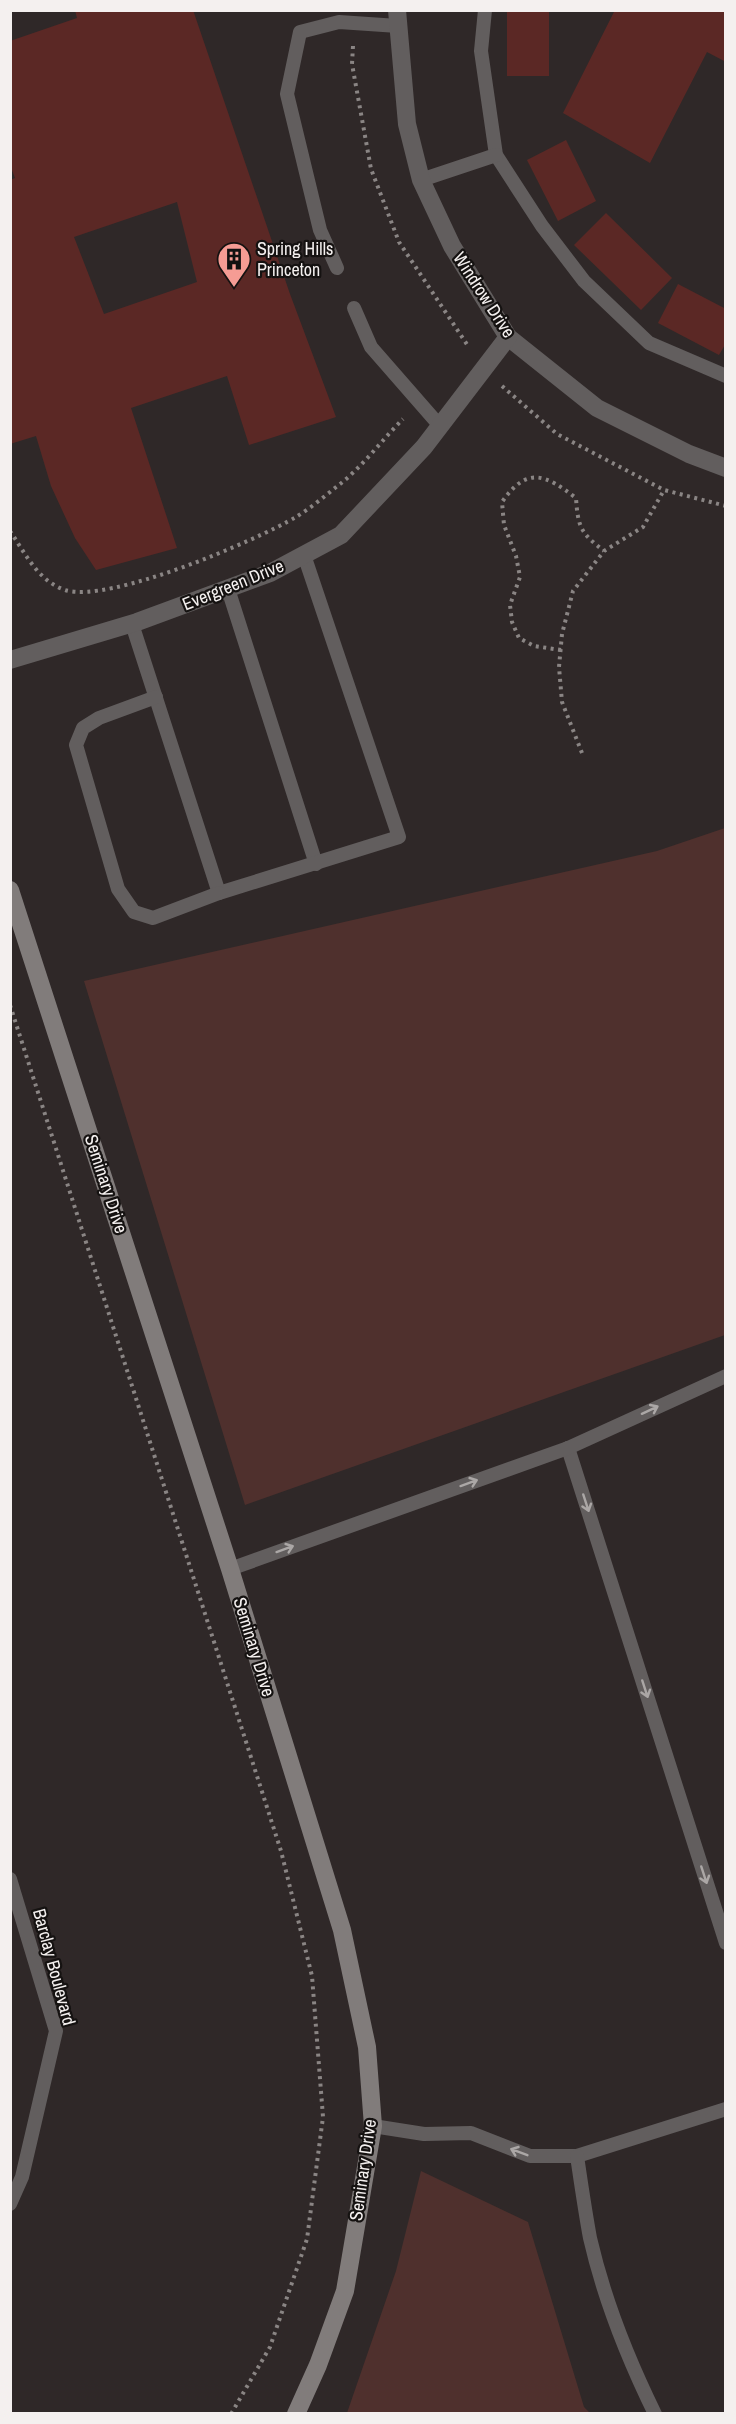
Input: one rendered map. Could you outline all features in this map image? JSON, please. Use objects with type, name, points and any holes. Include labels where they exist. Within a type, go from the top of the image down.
[{"type":"street","name":"Windrow Drive","points":[[397,18],[407,123],[421,180],[452,246],[508,337],[597,408],[689,454],[726,468]]},
{"type":"street","name":"Evergreen Drive","points":[[10,660],[132,624],[228,589],[270,573],[341,535],[424,447],[508,337]]},
{"type":"street","name":"Seminary Drive","points":[[10,890],[230,1569],[342,1930],[366,2047],[372,2126],[345,2291],[318,2366],[296,2414]]},
{"type":"lane","points":[[484,10],[482,51],[496,155],[542,226],[584,281],[649,343],[726,376]]},
{"type":"lane","points":[[337,268],[320,230],[287,94],[300,32],[339,22],[397,18]]},
{"type":"lane","points":[[421,180],[496,155]]},
{"type":"lane","points":[[354,308],[371,347],[440,426]]},
{"type":"lane","points":[[156,698],[99,718],[83,728],[76,744],[118,889],[134,912],[153,918],[219,893],[399,837],[304,555]]},
{"type":"lane","points":[[228,589],[316,864]]},
{"type":"lane","points":[[132,624],[219,893]]},
{"type":"lane","points":[[230,1569],[568,1448],[726,1376]]},
{"type":"lane","points":[[568,1448],[726,1943]]},
{"type":"lane","name":"Barclay Boulevard","points":[[10,1879],[56,2031],[22,2177],[10,2204]]},
{"type":"lane","points":[[372,2126],[424,2134],[471,2133],[530,2156],[577,2156],[726,2109]]},
{"type":"lane","points":[[577,2156],[590,2237],[608,2302],[634,2370],[655,2414]]},
{"type":"path","points":[[10,531],[41,576],[62,589],[80,594],[112,588],[190,564],[296,516],[342,483],[419,402]]},
{"type":"path","points":[[561,650],[534,646],[519,638],[512,622],[510,605],[520,576],[516,556],[504,525],[502,502],[514,485],[534,477],[552,479],[576,498],[578,519],[583,534],[604,551]]},
{"type":"path","points":[[582,753],[562,702],[561,650],[573,591],[604,551],[644,527],[664,490]]},
{"type":"path","points":[[10,1005],[281,1851],[312,1976],[323,2117],[307,2239],[270,2347],[231,2414]]},
{"type":"shaded area","points":[[725,828],[725,1335],[245,1505],[84,981],[657,851]]},
{"type":"shaded area","points":[[421,2171],[528,2222],[584,2407],[590,2413],[347,2413],[396,2271]]},
{"type":"building","name":"Spring Hills Princeton","points":[[75,10],[193,10],[290,294],[336,417],[249,445],[227,376],[131,408],[177,548],[96,570],[75,538],[51,486],[36,436],[10,444],[10,180],[15,178],[10,165],[10,41],[77,18]],"holes":[[[177,202],[197,282],[104,314],[74,237]]]},
{"type":"building","points":[[507,10],[549,10],[549,76],[507,76]]},
{"type":"building","points":[[615,10],[726,10],[726,62],[707,52],[650,163],[563,113]]},
{"type":"building","points":[[566,140],[596,201],[558,221],[527,160]]},
{"type":"building","points":[[606,213],[672,278],[641,310],[574,245]]},
{"type":"building","points":[[678,284],[726,309],[726,343],[719,355],[658,323]]},
{"type":"place","name":"Spring Hills Princeton","points":[[234,288]]}]
